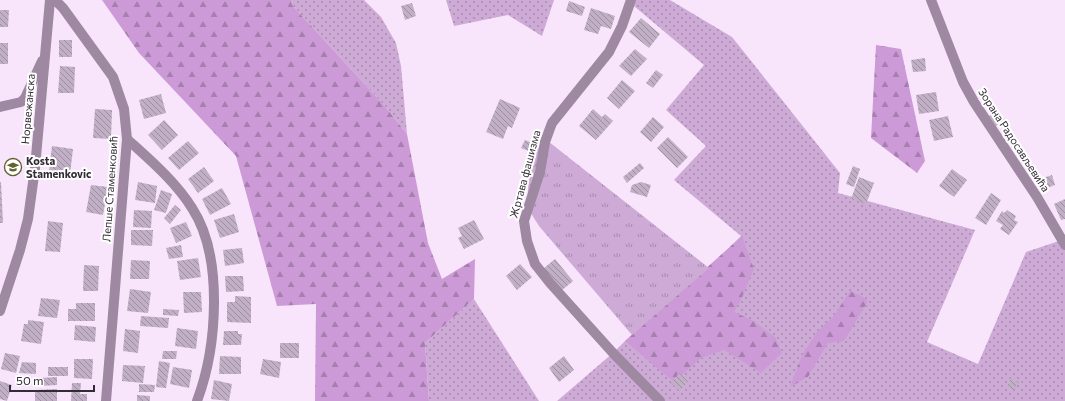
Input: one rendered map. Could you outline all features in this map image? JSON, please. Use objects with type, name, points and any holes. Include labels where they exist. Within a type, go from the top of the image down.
[{"type":"street","name":"Норвежанска","points":[[0,311],[20,250],[28,219],[35,168],[50,0]]},
{"type":"street","name":"Лепше Стаменковић","points":[[55,0],[63,8],[113,77],[124,109],[127,139],[106,401]]},
{"type":"street","name":"Жртава фашизма","points":[[631,0],[622,26],[609,52],[552,123],[545,142],[540,172],[524,221],[527,241],[535,264],[550,283],[613,353],[660,401]]},
{"type":"street","name":"Зорана Радосављевића","points":[[931,0],[963,82],[974,102],[1037,197],[1065,245]]},
{"type":"street","points":[[0,107],[21,102],[25,98],[45,57]]},
{"type":"street","points":[[127,139],[170,180],[192,208],[199,220],[209,251],[212,269],[214,306],[210,351],[197,401]]},
{"type":"green space","points":[[102,0],[291,0],[292,5],[384,105],[407,134],[428,243],[442,279],[475,259],[474,299],[425,343],[429,401],[315,401],[316,304],[277,306],[236,156],[139,53]]},
{"type":"green space","points":[[291,0],[364,0],[381,17],[396,43],[401,66],[407,134],[384,105],[292,5]]},
{"type":"green space","points":[[446,0],[554,0],[542,36],[508,15],[454,26]]},
{"type":"green space","points":[[636,0],[670,0],[732,37],[840,173],[838,193],[975,230],[927,342],[978,364],[1026,252],[1065,239],[1065,401],[557,401],[709,268],[741,236],[674,180],[706,146],[666,110],[704,65],[634,6]]},
{"type":"green space","points":[[876,45],[901,49],[925,161],[917,173],[871,138]]},
{"type":"green space","points":[[544,138],[709,268],[632,335],[539,226],[527,207],[529,174],[534,155]]},
{"type":"green space","points":[[742,236],[754,269],[741,300],[734,312],[752,320],[775,337],[782,353],[761,373],[724,350],[701,358],[674,382],[625,341]]},
{"type":"green space","points":[[850,291],[860,295],[868,301],[844,341],[828,343],[808,377],[790,387],[802,355],[817,332],[833,317]]},
{"type":"green space","points":[[474,299],[539,401],[429,401],[425,343]]},
{"type":"building","points":[[569,1],[585,7],[582,16],[566,11]]},
{"type":"building","points":[[412,3],[416,16],[405,20],[401,6]]},
{"type":"building","points":[[591,8],[615,16],[611,29],[601,26],[598,34],[584,30]]},
{"type":"building","points":[[0,10],[9,10],[8,27],[0,27]]},
{"type":"building","points":[[641,18],[660,34],[649,48],[629,32]]},
{"type":"building","points":[[59,40],[72,40],[72,57],[59,57]]},
{"type":"building","points":[[0,43],[8,43],[8,64],[0,64]]},
{"type":"building","points":[[635,49],[647,59],[631,76],[619,66]]},
{"type":"building","points":[[925,58],[926,71],[913,72],[911,60]]},
{"type":"building","points":[[60,66],[75,67],[74,93],[58,93]]},
{"type":"building","points":[[656,70],[663,75],[653,88],[646,83]]},
{"type":"building","points":[[622,80],[635,91],[619,109],[607,98]]},
{"type":"building","points":[[936,92],[939,111],[919,114],[916,95]]},
{"type":"building","points":[[161,94],[166,113],[144,119],[139,100]]},
{"type":"building","points":[[500,99],[520,108],[512,128],[508,126],[503,139],[486,132]]},
{"type":"building","points":[[95,109],[112,110],[111,139],[93,138]]},
{"type":"building","points":[[593,109],[602,117],[605,114],[613,121],[596,140],[579,126]]},
{"type":"building","points":[[997,110],[1004,120],[996,126],[989,116]]},
{"type":"building","points":[[948,116],[953,137],[934,141],[929,120]]},
{"type":"building","points":[[653,117],[664,127],[651,142],[640,132]]},
{"type":"building","points":[[164,120],[178,135],[162,150],[148,135]]},
{"type":"building","points":[[668,137],[688,157],[677,168],[657,148]]},
{"type":"building","points":[[525,140],[535,144],[531,152],[521,148]]},
{"type":"building","points":[[188,141],[199,153],[179,170],[168,158]]},
{"type":"building","points":[[52,146],[73,149],[70,174],[49,172]]},
{"type":"building","points":[[640,163],[644,168],[627,183],[623,177]]},
{"type":"building","points":[[853,166],[860,169],[854,187],[846,184]]},
{"type":"building","points":[[204,167],[214,181],[198,193],[188,179]]},
{"type":"building","points":[[952,169],[967,180],[954,197],[939,186]]},
{"type":"building","points":[[1052,175],[1055,185],[1041,190],[1037,180]]},
{"type":"building","points":[[859,177],[874,183],[866,204],[851,199]]},
{"type":"building","points":[[1,182],[3,223],[0,223]]},
{"type":"building","points":[[138,182],[157,186],[155,203],[135,200]]},
{"type":"building","points":[[641,182],[651,185],[647,197],[630,192],[632,185]]},
{"type":"building","points":[[91,185],[108,187],[103,215],[86,212]]},
{"type":"building","points":[[222,188],[231,204],[210,215],[202,199]]},
{"type":"building","points":[[161,190],[172,194],[166,213],[154,210]]},
{"type":"building","points":[[991,193],[1001,200],[986,225],[975,218]]},
{"type":"building","points":[[1065,199],[1065,219],[1061,220],[1054,204]]},
{"type":"building","points":[[175,205],[181,210],[170,224],[164,218]]},
{"type":"building","points":[[134,210],[152,211],[151,228],[133,227]]},
{"type":"building","points":[[1007,210],[1016,216],[1014,220],[1018,222],[1009,235],[1000,229],[1003,225],[996,221],[1002,211],[1004,213]]},
{"type":"building","points":[[234,214],[239,232],[220,238],[214,220]]},
{"type":"building","points":[[474,220],[484,239],[464,249],[458,238],[462,236],[458,228]]},
{"type":"building","points":[[48,221],[63,223],[60,252],[45,251]]},
{"type":"building","points":[[186,222],[192,236],[176,243],[170,228]]},
{"type":"building","points":[[131,230],[153,230],[152,246],[131,245]]},
{"type":"building","points":[[181,245],[183,257],[169,259],[166,248]]},
{"type":"building","points":[[242,248],[244,263],[225,266],[223,250]]},
{"type":"building","points":[[198,258],[201,277],[180,280],[177,261]]},
{"type":"building","points":[[555,259],[573,281],[561,291],[543,269]]},
{"type":"building","points":[[131,260],[150,261],[149,279],[130,279]]},
{"type":"building","points":[[520,264],[532,277],[517,290],[506,276]]},
{"type":"building","points":[[84,265],[99,266],[98,291],[83,291]]},
{"type":"building","points":[[225,276],[243,276],[244,291],[226,292]]},
{"type":"building","points":[[130,289],[151,292],[148,313],[127,311]]},
{"type":"building","points":[[183,292],[201,292],[202,312],[184,313]]},
{"type":"building","points":[[235,296],[251,297],[251,323],[227,322],[227,302],[235,302]]},
{"type":"building","points":[[41,298],[60,300],[57,318],[38,316]]},
{"type":"building","points":[[76,303],[95,303],[95,321],[68,321],[68,309],[76,309]]},
{"type":"building","points":[[163,309],[179,310],[178,316],[163,315]]},
{"type":"building","points":[[141,316],[169,318],[168,328],[140,326]]},
{"type":"building","points":[[28,320],[44,322],[41,344],[21,341],[24,324],[28,324]]},
{"type":"building","points":[[75,325],[96,327],[95,342],[74,340]]},
{"type":"building","points":[[177,328],[198,331],[196,349],[175,346]]},
{"type":"building","points":[[125,329],[140,331],[138,353],[123,351]]},
{"type":"building","points":[[224,331],[238,331],[238,334],[242,334],[241,345],[223,345]]},
{"type":"building","points":[[280,343],[299,343],[299,358],[280,358]]},
{"type":"building","points":[[163,351],[177,351],[176,359],[162,359]]},
{"type":"building","points":[[5,353],[20,356],[16,373],[1,369]]},
{"type":"building","points":[[220,356],[241,357],[241,374],[219,374]]},
{"type":"building","points":[[564,356],[574,370],[559,382],[549,368]]},
{"type":"building","points":[[74,359],[93,359],[92,379],[74,378]]},
{"type":"building","points":[[263,359],[281,362],[279,378],[260,374]]},
{"type":"building","points":[[159,361],[170,363],[166,388],[156,387]]},
{"type":"building","points":[[22,362],[36,363],[36,374],[19,373]]},
{"type":"building","points":[[123,365],[145,366],[143,383],[122,381]]},
{"type":"building","points":[[48,367],[68,367],[68,376],[48,376]]},
{"type":"building","points":[[173,367],[192,370],[189,388],[170,384]]},
{"type":"building","points":[[679,373],[688,381],[680,391],[671,383]]},
{"type":"building","points":[[57,377],[57,385],[40,386],[39,378]]},
{"type":"building","points":[[1011,378],[1019,382],[1014,390],[1007,386]]},
{"type":"building","points":[[214,380],[232,384],[229,401],[211,399]]},
{"type":"building","points":[[0,381],[12,385],[7,401],[0,399]]},
{"type":"building","points":[[72,383],[81,383],[80,394],[87,394],[87,401],[71,401]]},
{"type":"building","points":[[139,384],[155,385],[154,392],[139,392]]},
{"type":"building","points":[[57,389],[57,401],[35,401],[35,390]]},
{"type":"building","points":[[137,395],[150,396],[150,401],[137,401]]},
{"type":"place","name":"Kosta Stamenkovic","points":[[13,167]]}]
